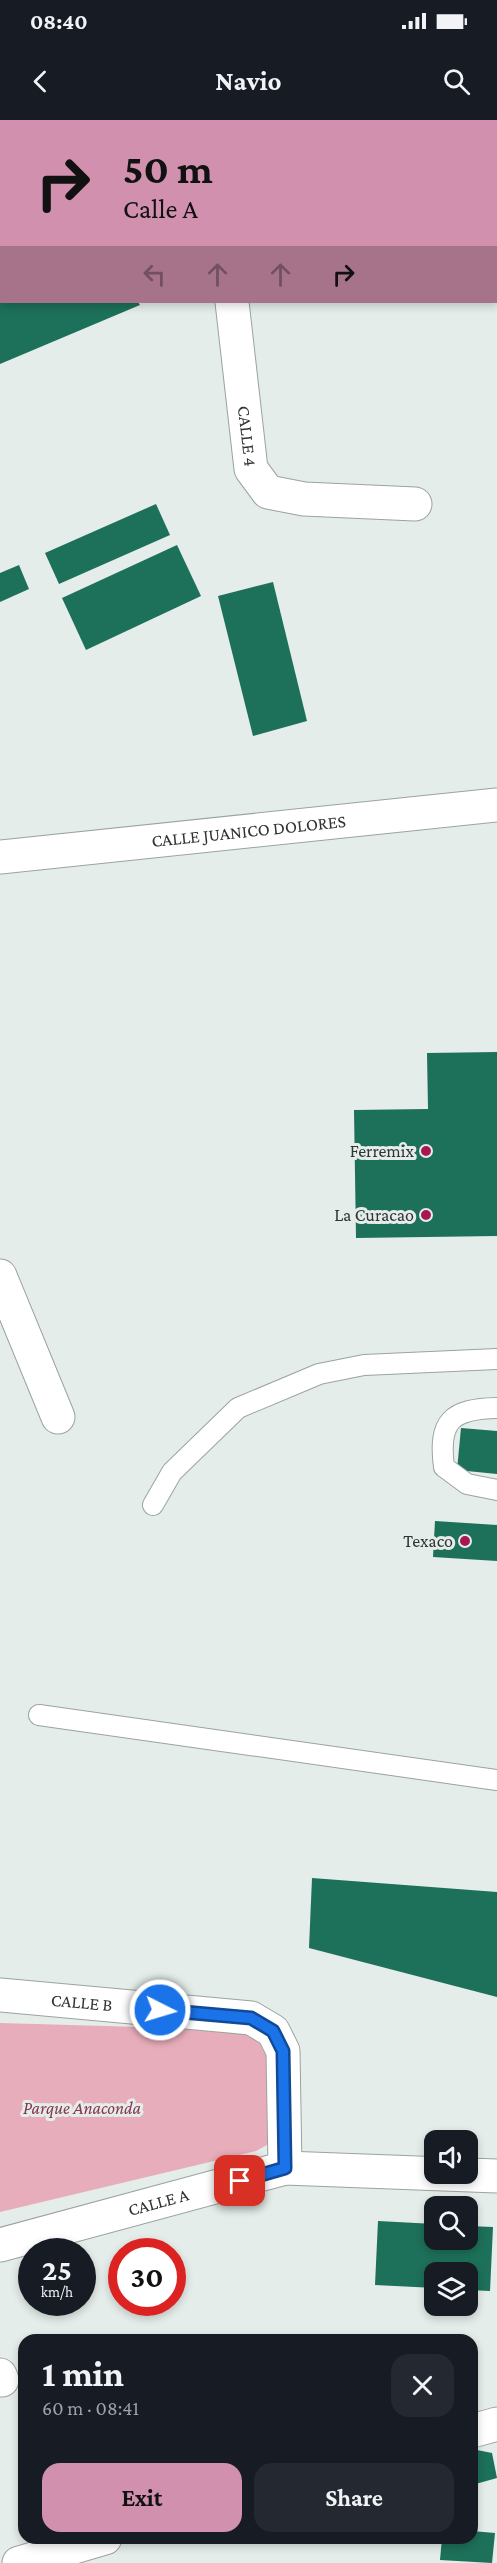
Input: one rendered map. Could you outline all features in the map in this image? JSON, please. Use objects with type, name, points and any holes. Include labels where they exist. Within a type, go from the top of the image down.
[{"type":"street","name":"CALLE 4","points":[[232,303],[251,469],[268,492],[304,499],[414,504]]},
{"type":"street","name":"CALLE JUANICO DOLORES","points":[[0,857],[497,805]]},
{"type":"street","points":[[0,1276],[58,1417]]},
{"type":"street","name":"CALLE B","points":[[0,1995],[251,2018],[273,2031],[283,2051],[285,2168]]},
{"type":"street","name":"CALLE A","points":[[0,2245],[285,2168],[497,2176]]},
{"type":"street","points":[[478,2429],[497,2424]]},
{"type":"street","points":[[19,2563],[84,2544]]},
{"type":"lane","points":[[153,1505],[172,1472],[238,1408],[320,1374],[364,1365],[497,1359]]},
{"type":"lane","points":[[497,1408],[473,1408],[455,1416],[445,1426],[442,1452],[444,1467],[466,1484],[497,1491]]},
{"type":"lane","points":[[39,1715],[497,1780]]},
{"type":"green space","name":"Parque Anaconda","points":[[0,2023],[245,2030],[269,2046],[273,2136],[267,2145],[256,2151],[0,2212]]},
{"type":"building","points":[[0,303],[139,303],[140,305],[0,364]]},
{"type":"building","points":[[156,504],[170,535],[59,584],[45,553]]},
{"type":"building","points":[[177,545],[201,596],[86,650],[62,598]]},
{"type":"building","points":[[19,565],[29,589],[0,602],[0,573]]},
{"type":"building","points":[[273,582],[307,721],[253,736],[218,596]]},
{"type":"building","name":"Ferremix","points":[[497,1052],[497,1236],[356,1238],[354,1110],[428,1109],[427,1053]]},
{"type":"building","points":[[461,1428],[497,1431],[497,1474],[457,1470]]},
{"type":"building","name":"Texaco","points":[[435,1521],[497,1525],[497,1561],[433,1557]]},
{"type":"building","points":[[312,1878],[497,1892],[497,1997],[309,1948]]},
{"type":"building","points":[[378,2221],[424,2223],[424,2250],[478,2250],[478,2226],[493,2227],[490,2291],[478,2290],[478,2262],[424,2262],[424,2287],[375,2285]]},
{"type":"building","points":[[478,2450],[492,2453],[497,2478],[478,2483]]},
{"type":"building","points":[[478,2532],[495,2533],[492,2563],[440,2560],[441,2544],[478,2544]]},
{"type":"place","name":"Ferremix","points":[[426,1151]]},
{"type":"place","name":"La Curacao","points":[[426,1215]]},
{"type":"place","name":"Texaco","points":[[465,1541]]},
{"type":"route","points":[[160,2010],[251,2018],[273,2031],[283,2051],[285,2168],[240,2181]]}]
